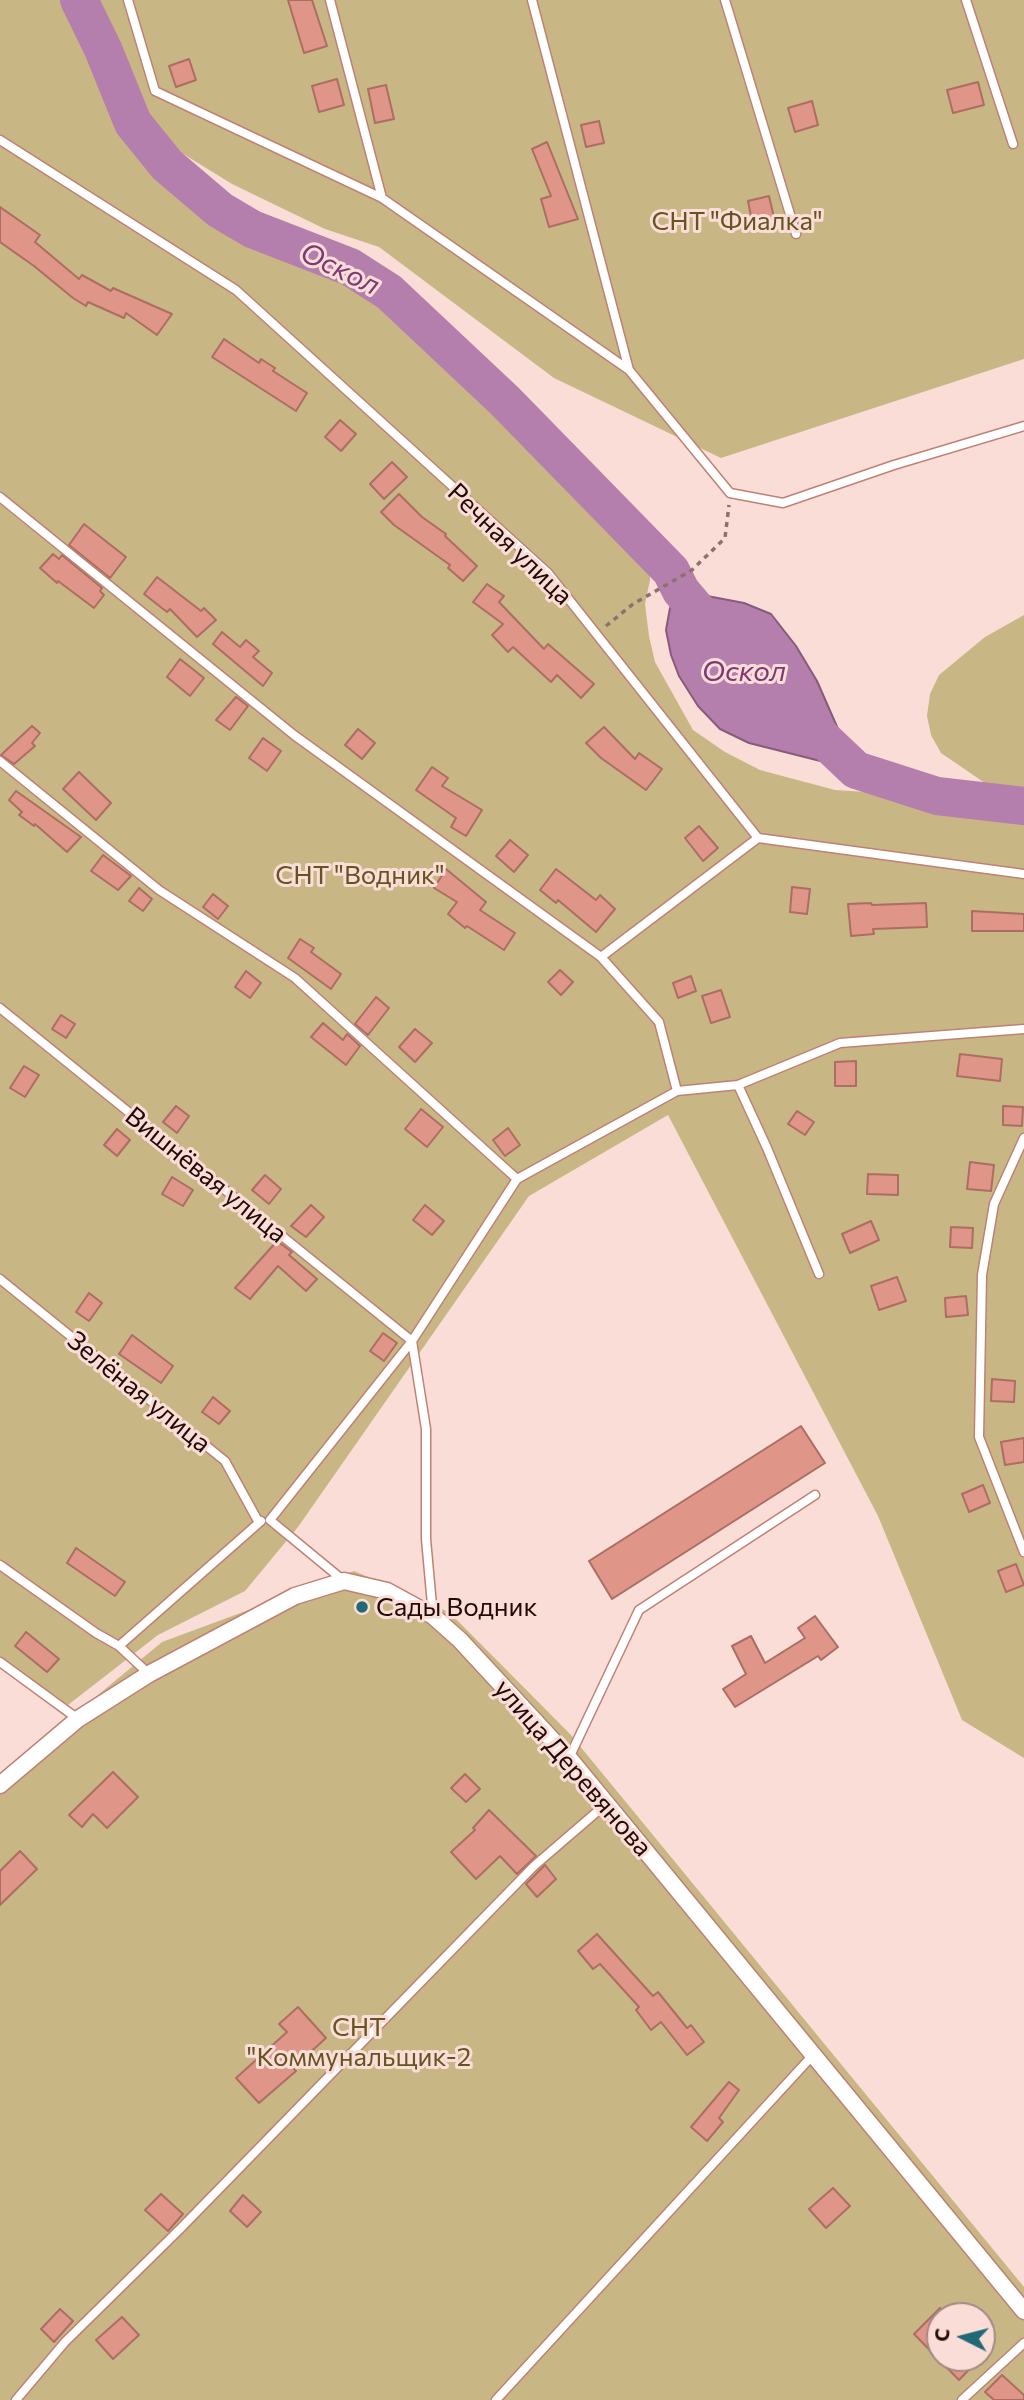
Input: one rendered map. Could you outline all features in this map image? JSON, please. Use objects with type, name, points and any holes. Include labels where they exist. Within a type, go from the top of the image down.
[{"type":"street","name":"улица Деревянова","points":[[344,1581],[387,1591],[433,1616],[460,1640],[569,1758],[1024,2311]]},
{"type":"street","points":[[0,1785],[78,1719],[149,1674],[295,1596],[344,1581]]},
{"type":"lane","points":[[128,0],[155,91],[382,198],[629,370],[730,493],[783,503],[894,465],[1024,426]]},
{"type":"lane","points":[[330,0],[382,198]]},
{"type":"lane","points":[[532,0],[629,370]]},
{"type":"lane","points":[[725,0],[796,233]]},
{"type":"lane","points":[[966,0],[1013,144]]},
{"type":"lane","name":"Речная улица","points":[[0,140],[236,290],[548,573],[758,838]]},
{"type":"lane","points":[[0,497],[294,735],[601,957],[659,1022],[677,1091]]},
{"type":"lane","points":[[0,761],[159,890],[295,978],[517,1179]]},
{"type":"lane","points":[[601,957],[758,838],[1024,874]]},
{"type":"lane","name":"Вишнёвая улица","points":[[0,1008],[412,1341]]},
{"type":"lane","points":[[270,1520],[412,1341],[517,1179],[677,1091],[737,1084],[840,1043],[1024,1029]]},
{"type":"lane","points":[[737,1084],[768,1148],[819,1274]]},
{"type":"lane","points":[[1024,1138],[994,1204],[982,1275],[979,1437],[1024,1552]]},
{"type":"lane","name":"Зелёная улица","points":[[0,1279],[225,1461],[258,1521]]},
{"type":"lane","points":[[412,1341],[425,1429],[426,1539],[433,1616]]},
{"type":"lane","points":[[569,1758],[639,1611],[815,1495]]},
{"type":"lane","points":[[119,1646],[258,1521],[270,1520],[344,1581]]},
{"type":"lane","points":[[0,1565],[96,1633],[119,1646],[149,1674]]},
{"type":"lane","points":[[0,1662],[78,1719]]},
{"type":"lane","points":[[16,2400],[65,2342],[180,2229],[534,1866],[607,1804]]},
{"type":"lane","points":[[496,2400],[813,2055]]},
{"type":"lane","points":[[962,2400],[1024,2343]]},
{"type":"path","points":[[597,634],[633,604],[692,570],[725,538],[730,493]]},
{"type":"green space","name":"СНТ \"Водник\"","points":[[0,0],[60,0],[89,54],[118,131],[156,172],[208,219],[381,302],[498,411],[650,571],[645,604],[655,662],[693,730],[725,752],[760,770],[835,790],[897,794],[933,811],[1024,822],[1024,1758],[962,1720],[878,1516],[668,1115],[529,1196],[298,1527],[245,1591],[158,1635],[68,1705],[0,1661]]},
{"type":"green space","name":"СНТ \"Фиалка\"","points":[[79,0],[1024,0],[1024,359],[721,458],[554,378],[379,247],[325,229],[232,184],[133,123],[103,49]]},
{"type":"green space","points":[[1024,615],[1024,798],[998,792],[941,753],[931,735],[927,716],[930,694],[939,675],[985,637]]},
{"type":"green space","name":"СНТ \"Коммунальщик-2","points":[[354,1571],[449,1612],[570,1734],[1024,2287],[1024,2400],[0,2400],[0,1793],[69,1719],[162,1642]]},
{"type":"water","name":"Оскол","points":[[681,591],[744,603],[771,614],[796,646],[817,681],[856,770],[749,743],[720,729],[698,706],[679,676],[671,655],[666,630],[670,608]]},
{"type":"building","points":[[288,0],[312,0],[327,46],[304,53]]},
{"type":"building","points":[[189,59],[196,80],[176,87],[169,66]]},
{"type":"building","points":[[337,79],[344,105],[319,112],[312,86]]},
{"type":"building","points":[[978,82],[984,105],[953,113],[947,90]]},
{"type":"building","points":[[386,85],[394,119],[375,123],[368,89]]},
{"type":"building","points":[[812,101],[818,125],[795,132],[788,108]]},
{"type":"building","points":[[599,121],[604,143],[586,147],[581,125]]},
{"type":"building","points":[[547,142],[578,219],[549,227],[541,199],[551,196],[532,149]]},
{"type":"building","points":[[769,196],[776,226],[754,231],[748,201]]},
{"type":"building","points":[[0,207],[40,235],[35,242],[79,279],[82,275],[111,291],[113,288],[172,314],[157,335],[126,313],[124,318],[88,302],[86,306],[0,242]]},
{"type":"building","points":[[224,339],[259,363],[261,359],[275,368],[273,371],[307,393],[296,411],[212,357]]},
{"type":"building","points":[[340,420],[356,434],[341,451],[325,437]]},
{"type":"building","points":[[392,462],[407,477],[384,499],[370,484]]},
{"type":"building","points":[[399,494],[422,517],[446,534],[445,536],[477,566],[463,581],[448,568],[450,565],[394,525],[381,512]]},
{"type":"building","points":[[84,524],[126,557],[110,578],[69,545]]},
{"type":"building","points":[[53,554],[59,559],[62,555],[102,588],[100,591],[104,595],[94,608],[40,568]]},
{"type":"building","points":[[157,577],[201,611],[204,608],[216,620],[197,637],[170,609],[167,612],[144,594]]},
{"type":"building","points":[[487,584],[504,596],[499,602],[544,649],[548,644],[594,684],[581,698],[557,675],[551,682],[513,647],[508,652],[492,635],[503,624],[473,602]]},
{"type":"building","points":[[222,632],[240,647],[246,640],[259,651],[253,657],[272,673],[263,686],[213,644]]},
{"type":"building","points":[[180,659],[204,678],[190,696],[167,677]]},
{"type":"building","points":[[236,697],[248,706],[230,730],[216,720]]},
{"type":"building","points":[[32,726],[40,733],[32,743],[35,746],[14,764],[1,755]]},
{"type":"building","points":[[604,727],[635,759],[639,753],[662,769],[646,790],[601,758],[586,743]]},
{"type":"building","points":[[358,729],[375,743],[362,759],[345,745]]},
{"type":"building","points":[[263,738],[281,751],[267,771],[249,758]]},
{"type":"building","points":[[432,767],[448,778],[442,786],[482,810],[466,836],[451,827],[456,818],[416,790]]},
{"type":"building","points":[[79,772],[111,803],[96,820],[63,789]]},
{"type":"building","points":[[16,791],[81,837],[67,852],[35,824],[34,826],[19,815],[22,812],[9,800]]},
{"type":"building","points":[[699,826],[718,848],[703,861],[685,838]]},
{"type":"building","points":[[510,840],[528,855],[514,872],[496,856]]},
{"type":"building","points":[[103,855],[131,876],[118,890],[91,871]]},
{"type":"building","points":[[446,869],[486,902],[480,910],[515,933],[504,950],[467,926],[465,928],[448,914],[457,902],[434,888]]},
{"type":"building","points":[[556,869],[596,900],[600,895],[615,909],[596,932],[558,900],[556,903],[540,890]]},
{"type":"building","points":[[792,887],[810,889],[807,914],[790,912]]},
{"type":"building","points":[[139,888],[152,899],[143,911],[129,901]]},
{"type":"building","points":[[213,894],[228,906],[218,919],[203,907]]},
{"type":"building","points":[[926,903],[927,927],[873,929],[874,934],[851,936],[848,904]]},
{"type":"building","points":[[972,911],[1024,914],[1024,931],[972,931]]},
{"type":"building","points":[[300,939],[314,948],[311,952],[341,974],[331,989],[288,958]]},
{"type":"building","points":[[560,970],[573,982],[561,995],[548,982]]},
{"type":"building","points":[[246,971],[261,983],[250,998],[235,987]]},
{"type":"building","points":[[691,976],[696,991],[678,998],[673,983]]},
{"type":"building","points":[[721,990],[730,1017],[711,1023],[702,996]]},
{"type":"building","points":[[376,997],[389,1008],[368,1035],[355,1024]]},
{"type":"building","points":[[61,1015],[75,1024],[66,1038],[52,1029]]},
{"type":"building","points":[[323,1023],[343,1040],[347,1034],[360,1046],[346,1065],[311,1037]]},
{"type":"building","points":[[415,1029],[432,1043],[415,1062],[399,1047]]},
{"type":"building","points":[[960,1054],[1002,1059],[1000,1081],[957,1076]]},
{"type":"building","points":[[856,1061],[856,1086],[835,1086],[835,1062]]},
{"type":"building","points":[[24,1066],[39,1075],[25,1097],[10,1088]]},
{"type":"building","points":[[176,1106],[189,1116],[177,1133],[163,1122]]},
{"type":"building","points":[[1003,1106],[1023,1107],[1022,1126],[1003,1125]]},
{"type":"building","points":[[421,1109],[443,1127],[427,1147],[405,1129]]},
{"type":"building","points":[[797,1111],[814,1122],[805,1135],[788,1124]]},
{"type":"building","points":[[508,1128],[520,1145],[505,1156],[493,1140]]},
{"type":"building","points":[[117,1129],[130,1140],[117,1156],[104,1145]]},
{"type":"building","points":[[970,1162],[994,1165],[991,1191],[967,1189]]},
{"type":"building","points":[[868,1174],[898,1175],[898,1195],[867,1194]]},
{"type":"building","points":[[265,1175],[281,1189],[269,1204],[252,1190]]},
{"type":"building","points":[[172,1177],[193,1190],[183,1206],[162,1194]]},
{"type":"building","points":[[311,1205],[324,1217],[306,1237],[291,1226]]},
{"type":"building","points":[[425,1205],[444,1221],[432,1235],[413,1220]]},
{"type":"building","points":[[871,1221],[879,1240],[850,1253],[842,1234]]},
{"type":"building","points":[[951,1227],[973,1228],[972,1248],[950,1247]]},
{"type":"building","points":[[277,1241],[292,1252],[289,1255],[317,1279],[306,1291],[278,1266],[250,1299],[235,1288]]},
{"type":"building","points":[[897,1277],[906,1301],[879,1310],[871,1286]]},
{"type":"building","points":[[89,1293],[102,1303],[89,1321],[76,1312]]},
{"type":"building","points":[[966,1296],[968,1315],[946,1317],[945,1298]]},
{"type":"building","points":[[383,1333],[397,1343],[384,1361],[370,1351]]},
{"type":"building","points":[[132,1335],[173,1366],[161,1383],[119,1354]]},
{"type":"building","points":[[992,1379],[1015,1381],[1014,1402],[991,1401]]},
{"type":"building","points":[[213,1397],[230,1411],[219,1424],[202,1412]]},
{"type":"building","points":[[801,1426],[825,1463],[612,1599],[589,1561]]},
{"type":"building","points":[[1024,1438],[1024,1462],[1005,1465],[1001,1442]]},
{"type":"building","points":[[983,1485],[990,1503],[969,1512],[962,1494]]},
{"type":"building","points":[[76,1548],[125,1582],[115,1596],[67,1563]]},
{"type":"building","points":[[1016,1564],[1024,1585],[1006,1592],[998,1571]]},
{"type":"building","points":[[815,1616],[838,1647],[821,1660],[818,1656],[735,1707],[723,1689],[746,1674],[732,1646],[751,1636],[765,1663],[805,1638],[798,1628]]},
{"type":"building","points":[[26,1632],[59,1659],[47,1672],[15,1646]]},
{"type":"building","points":[[113,1772],[138,1797],[107,1828],[93,1814],[82,1827],[69,1815]]},
{"type":"building","points":[[465,1774],[480,1789],[466,1802],[451,1788]]},
{"type":"building","points":[[489,1810],[536,1856],[517,1874],[500,1856],[476,1879],[451,1852],[475,1830],[473,1828]]},
{"type":"building","points":[[20,1851],[37,1869],[0,1905],[0,1871]]},
{"type":"building","points":[[545,1865],[556,1879],[537,1897],[526,1884]]},
{"type":"building","points":[[597,1934],[653,1996],[658,1992],[687,2028],[691,2025],[704,2042],[687,2055],[661,2022],[651,2030],[636,2010],[639,2007],[600,1964],[593,1969],[578,1951]]},
{"type":"building","points":[[298,2007],[326,2038],[293,2068],[296,2071],[259,2103],[236,2078],[287,2032],[279,2024]]},
{"type":"building","points":[[729,2082],[739,2090],[719,2118],[723,2122],[707,2141],[691,2127]]},
{"type":"building","points":[[833,2188],[850,2206],[826,2228],[809,2209]]},
{"type":"building","points":[[161,2194],[183,2214],[168,2231],[145,2210]]},
{"type":"building","points":[[243,2195],[261,2212],[247,2227],[230,2211]]},
{"type":"building","points":[[60,2309],[73,2321],[54,2342],[41,2329]]},
{"type":"building","points":[[122,2317],[139,2335],[113,2359],[96,2340]]},
{"type":"building","points":[[926,2322],[926,2346],[914,2334]]},
{"type":"building","points":[[951,2372],[967,2372],[959,2380]]},
{"type":"building","points":[[1002,2375],[1024,2395],[1024,2400],[994,2400],[985,2392]]},
{"type":"waterway","name":"Оскол","points":[[79,0],[103,49],[133,123],[167,165],[220,210],[252,229],[350,267],[389,292],[505,401],[671,571],[681,591],[715,631]]},
{"type":"waterway","name":"Оскол","points":[[817,733],[856,770],[937,796],[1024,806]]},
{"type":"place","name":"Сады Водник","points":[[362,1607]]}]
